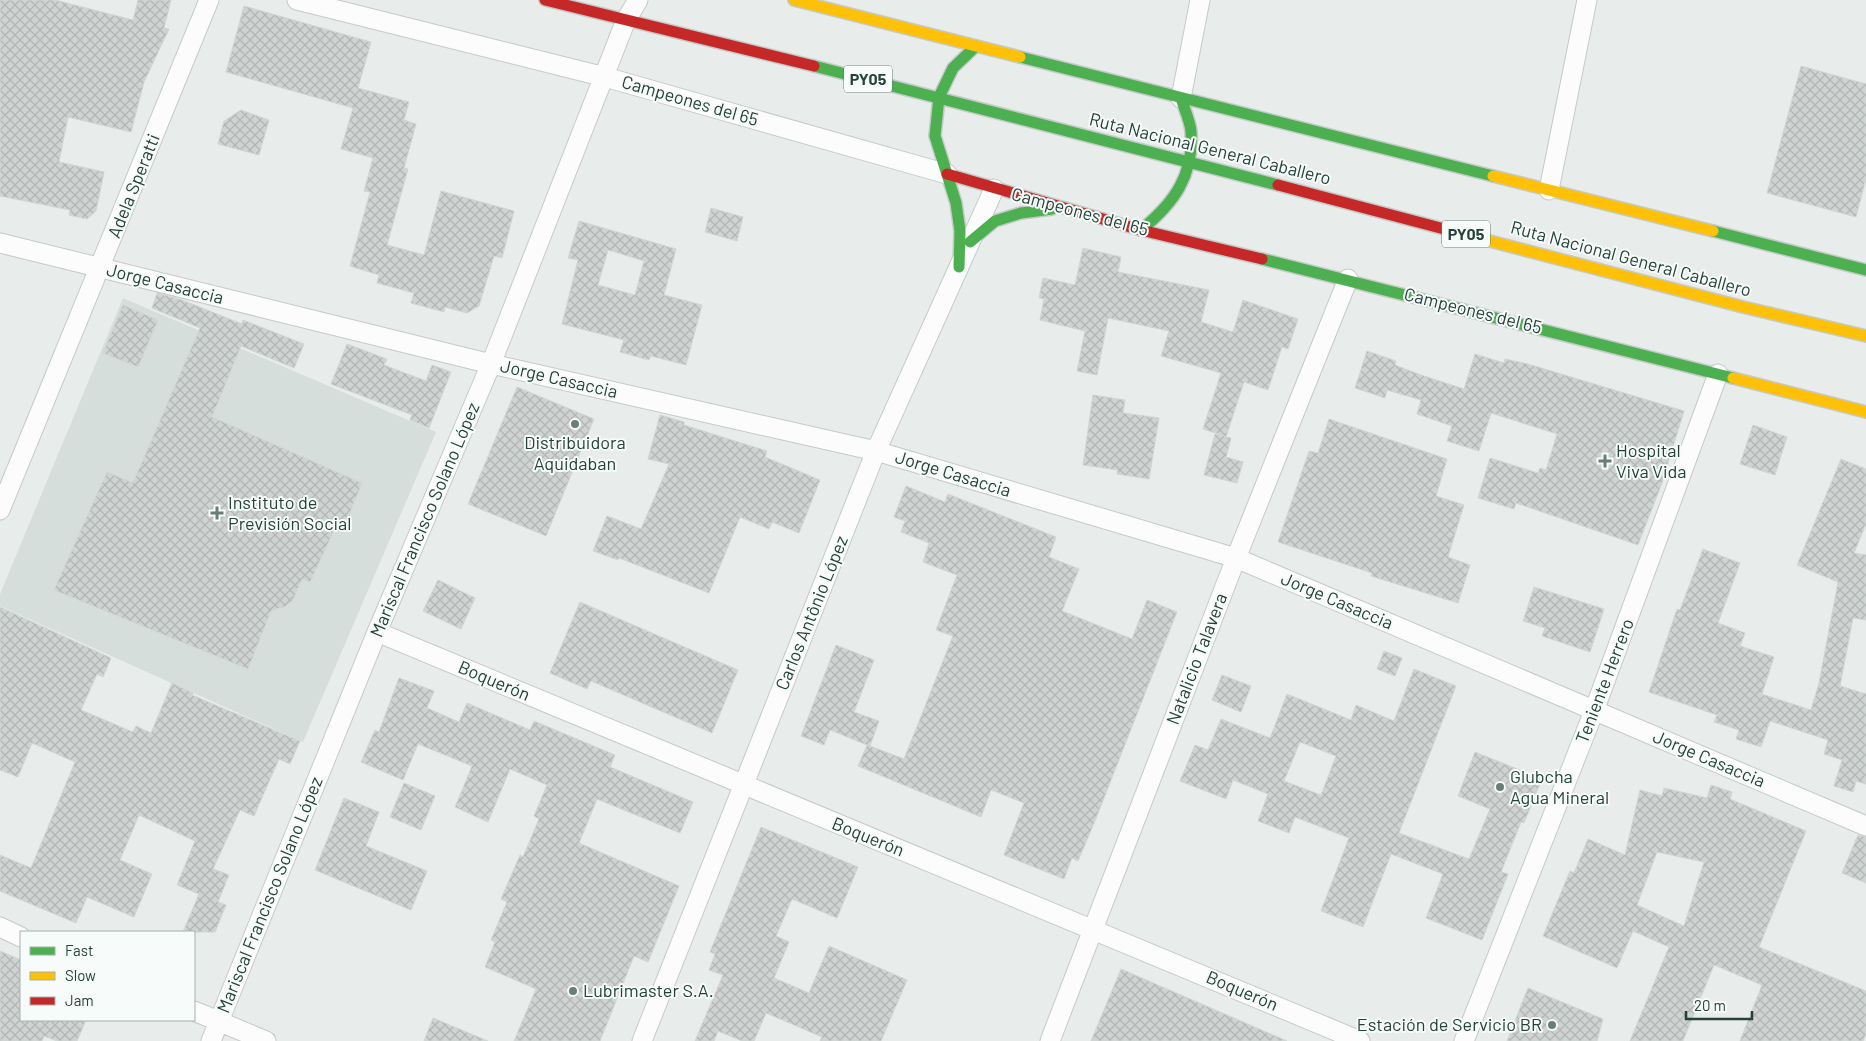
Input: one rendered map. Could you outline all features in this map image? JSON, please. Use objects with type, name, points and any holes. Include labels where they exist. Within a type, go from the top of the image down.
[{"type":"main road","name":"Ruta Nacional General Caballero","points":[[545,0],[939,97],[1743,307],[1866,336]]},
{"type":"main road","points":[[794,0],[1866,270]]},
{"type":"main road","points":[[959,267],[960,231],[956,203],[935,136],[939,97],[953,68],[976,46]]},
{"type":"main road","points":[[1141,230],[1163,212],[1180,189],[1190,162],[1191,130],[1181,98]]},
{"type":"main road","name":"Campeones del 65","points":[[947,174],[1141,230],[1348,278],[1866,412]]},
{"type":"main road","points":[[970,242],[995,222],[1021,213],[1062,208]]},
{"type":"street","name":"Adela Speratti","points":[[0,510],[209,0]]},
{"type":"street","name":"Campeones del 65","points":[[297,0],[605,77],[947,174]]},
{"type":"street","name":"Mariscal Francisco Solano López","points":[[211,1041],[377,632],[491,364],[626,20],[638,0]]},
{"type":"street","points":[[1181,98],[1200,0]]},
{"type":"street","points":[[1549,190],[1587,0]]},
{"type":"street","name":"Carlos Antônio López","points":[[642,1041],[876,451],[994,189]]},
{"type":"street","name":"Jorge Casaccia","points":[[0,243],[491,364],[876,451],[1236,558],[1866,826]]},
{"type":"street","name":"Natalicio Talavera","points":[[1050,1041],[1236,558],[1348,278]]},
{"type":"street","name":"Teniente Herrero","points":[[1464,1041],[1594,710],[1718,374]]},
{"type":"street","name":"Boquerón","points":[[377,632],[1360,1041]]},
{"type":"street","points":[[0,927],[20,936]]},
{"type":"street","points":[[195,1011],[266,1041]]},
{"type":"shaded area","name":"Instituto de Previsión Social","points":[[123,298],[436,432],[303,742],[0,606],[0,594]]},
{"type":"building","points":[[0,0],[55,0],[133,20],[138,0],[171,0],[164,28],[169,29],[144,82],[131,132],[68,117],[59,162],[104,172],[96,211],[87,219],[69,215],[70,210],[0,196]]},
{"type":"building","points":[[244,6],[371,42],[358,88],[409,102],[404,120],[416,124],[404,168],[408,169],[387,245],[424,255],[441,191],[514,211],[502,258],[494,256],[479,306],[467,313],[445,307],[444,312],[411,303],[414,293],[377,283],[379,275],[350,266],[370,192],[364,191],[373,158],[341,149],[353,108],[226,72]]},
{"type":"building","points":[[1801,66],[1866,84],[1866,179],[1856,217],[1767,193]]},
{"type":"building","points":[[241,110],[269,120],[259,155],[218,144],[224,121]]},
{"type":"building","points":[[711,208],[743,217],[737,241],[705,232]]},
{"type":"building","points":[[579,221],[676,249],[664,295],[702,305],[686,365],[651,356],[649,360],[620,352],[624,340],[562,324],[578,260],[568,258]],"holes":[[[608,250],[644,261],[635,295],[598,285]]]},
{"type":"building","points":[[1083,248],[1121,257],[1118,272],[1209,290],[1201,322],[1233,332],[1243,300],[1298,319],[1288,349],[1282,347],[1268,390],[1244,382],[1226,437],[1231,438],[1226,457],[1243,462],[1237,483],[1204,475],[1215,434],[1225,436],[1203,429],[1221,373],[1161,356],[1169,331],[1108,318],[1097,375],[1077,371],[1085,331],[1040,320],[1044,299],[1039,298],[1043,278],[1075,285]]},
{"type":"building","name":"Instituto de Previsión Social","points":[[157,293],[182,300],[242,324],[243,320],[304,344],[294,368],[241,346],[212,417],[362,483],[344,527],[337,524],[310,582],[302,579],[293,600],[286,606],[271,611],[248,669],[54,590],[107,472],[133,483],[200,328],[152,308]]},
{"type":"building","points":[[123,305],[158,320],[138,367],[103,353]]},
{"type":"building","points":[[347,344],[387,359],[384,365],[426,381],[432,365],[451,372],[429,428],[410,420],[412,415],[331,384]]},
{"type":"building","points":[[1367,351],[1396,361],[1395,365],[1464,389],[1475,354],[1504,363],[1505,359],[1528,364],[1684,411],[1662,483],[1638,545],[1516,503],[1514,509],[1478,498],[1490,458],[1538,473],[1540,468],[1546,470],[1557,434],[1491,413],[1479,451],[1447,441],[1452,426],[1417,414],[1421,400],[1387,390],[1385,398],[1355,388]]},
{"type":"building","points":[[517,387],[594,419],[546,536],[468,504]]},
{"type":"building","points":[[1093,395],[1125,400],[1123,413],[1159,418],[1149,479],[1117,474],[1118,470],[1083,465]]},
{"type":"building","points":[[660,415],[684,422],[684,425],[767,451],[765,457],[820,480],[799,533],[772,522],[769,529],[740,517],[709,593],[619,558],[618,560],[593,551],[607,516],[641,529],[669,464],[648,459]]},
{"type":"building","points":[[1329,419],[1447,459],[1436,496],[1464,505],[1448,557],[1470,565],[1458,603],[1371,576],[1372,573],[1278,542],[1309,451],[1318,453]]},
{"type":"building","points":[[1753,425],[1787,437],[1775,475],[1740,464]]},
{"type":"building","points":[[1841,459],[1866,469],[1866,524],[1854,553],[1866,555],[1866,620],[1853,618],[1840,686],[1866,694],[1866,784],[1856,781],[1853,792],[1834,786],[1842,760],[1824,754],[1828,740],[1770,721],[1761,747],[1736,739],[1739,730],[1714,722],[1717,715],[1649,692],[1677,609],[1680,610],[1703,549],[1740,563],[1718,623],[1745,633],[1740,646],[1774,657],[1762,694],[1811,710],[1819,683],[1838,582],[1797,565]]},
{"type":"building","points":[[906,486],[945,502],[948,494],[1056,537],[1049,557],[1079,569],[1062,611],[1132,639],[1147,600],[1177,612],[1095,821],[1078,861],[1072,858],[1064,879],[1004,855],[1024,803],[991,790],[981,817],[858,766],[867,745],[830,730],[824,745],[801,736],[836,645],[874,660],[854,712],[879,721],[870,746],[904,759],[953,636],[936,630],[957,575],[923,562],[929,543],[901,532],[905,521],[894,517]]},
{"type":"building","points":[[438,580],[475,598],[461,629],[423,611]]},
{"type":"building","points":[[1534,587],[1604,609],[1590,652],[1542,636],[1545,628],[1523,621]]},
{"type":"building","points":[[580,602],[738,670],[712,733],[591,681],[587,689],[550,673]]},
{"type":"building","points":[[0,607],[111,658],[103,677],[97,674],[81,710],[133,732],[136,726],[151,733],[172,683],[193,693],[192,695],[300,741],[290,764],[279,759],[254,816],[240,810],[213,869],[229,875],[218,902],[226,905],[215,932],[183,931],[199,894],[177,885],[195,841],[139,815],[120,860],[152,874],[134,917],[87,897],[76,923],[0,891],[0,855],[31,868],[75,762],[32,743],[18,777],[0,770]]},
{"type":"building","points":[[1384,651],[1402,658],[1395,676],[1377,669]]},
{"type":"building","points":[[1414,669],[1456,686],[1399,833],[1469,859],[1490,809],[1458,796],[1475,752],[1542,779],[1524,823],[1521,822],[1501,872],[1508,874],[1482,940],[1426,918],[1443,874],[1391,854],[1363,927],[1321,911],[1349,838],[1295,817],[1289,833],[1258,821],[1268,794],[1233,780],[1226,799],[1180,781],[1195,745],[1208,750],[1221,719],[1270,738],[1287,694],[1351,720],[1356,705],[1394,721]],"holes":[[[1300,742],[1336,756],[1321,795],[1284,781]]]},
{"type":"building","points":[[1222,675],[1251,686],[1241,712],[1212,700]]},
{"type":"building","points":[[399,678],[434,691],[427,708],[459,722],[467,703],[530,730],[534,721],[615,755],[610,767],[693,802],[680,833],[597,799],[579,843],[679,886],[648,962],[634,956],[600,1041],[514,1041],[536,989],[485,967],[495,942],[491,940],[507,902],[501,899],[520,855],[523,857],[539,819],[534,816],[547,785],[510,769],[488,822],[455,807],[472,766],[418,744],[403,780],[361,762],[375,730],[379,732]]},
{"type":"building","points":[[404,783],[435,796],[421,830],[390,817]]},
{"type":"building","points":[[1711,785],[1732,792],[1730,799],[1806,831],[1759,947],[1866,991],[1866,1034],[1863,1041],[1740,1041],[1762,985],[1714,965],[1683,1041],[1630,1041],[1669,947],[1633,931],[1617,968],[1543,936],[1570,871],[1574,873],[1588,839],[1625,855],[1640,790],[1662,796],[1664,788],[1707,798]],"holes":[[[1657,852],[1704,862],[1684,926],[1637,905]]]},
{"type":"building","points":[[344,798],[379,812],[366,846],[427,871],[411,910],[315,870]]},
{"type":"building","points":[[761,827],[858,867],[837,918],[792,899],[776,936],[789,942],[774,978],[809,993],[829,946],[907,980],[881,1041],[820,1041],[822,1037],[766,1013],[754,1041],[742,1041],[718,1031],[714,1041],[695,1041],[723,975],[709,970],[715,954],[710,952]]},
{"type":"building","points":[[1858,835],[1866,837],[1866,883],[1842,873]]},
{"type":"building","points":[[0,951],[20,960],[20,1021],[86,1021],[77,1041],[57,1041],[44,1036],[42,1041],[0,1041]]},
{"type":"building","points":[[1121,969],[1287,1041],[1091,1041]]},
{"type":"building","points":[[1528,988],[1603,1019],[1597,1041],[1507,1041]]},
{"type":"building","points":[[433,1018],[488,1041],[424,1041]]},
{"type":"traffic: fast","points":[[959,267],[960,231],[956,203],[935,136],[939,97],[953,68],[976,46]]},
{"type":"traffic: fast","points":[[1020,57],[1493,176]]},
{"type":"traffic: fast","points":[[814,66],[1278,185]]},
{"type":"traffic: fast","points":[[1141,230],[1172,199],[1180,187],[1189,162],[1191,131],[1181,98]]},
{"type":"traffic: fast","points":[[970,242],[995,221],[1021,213],[1052,209]]},
{"type":"traffic: fast","points":[[1713,231],[1866,270]]},
{"type":"traffic: fast","points":[[1262,259],[1733,378]]},
{"type":"traffic: slow","points":[[794,0],[1020,57]]},
{"type":"traffic: slow","points":[[1493,176],[1713,231]]},
{"type":"traffic: slow","points":[[1482,239],[1743,307],[1866,336]]},
{"type":"traffic: slow","points":[[1733,378],[1866,412]]},
{"type":"traffic: jam","points":[[545,0],[814,66]]},
{"type":"traffic: jam","points":[[947,174],[1141,230],[1262,259]]},
{"type":"traffic: jam","points":[[1278,185],[1482,239]]},
{"type":"place","name":"Distribuidora Aquidaban","points":[[575,424]]},
{"type":"place","name":"Hospital Viva Vida","points":[[1605,461]]},
{"type":"place","name":"Instituto de Previsión Social","points":[[217,513]]},
{"type":"place","name":"Glubcha Agua Mineral","points":[[1500,787]]},
{"type":"place","name":"Lubrimaster S.A.","points":[[573,991]]},
{"type":"place","name":"Estación de Servicio BR","points":[[1552,1025]]}]
